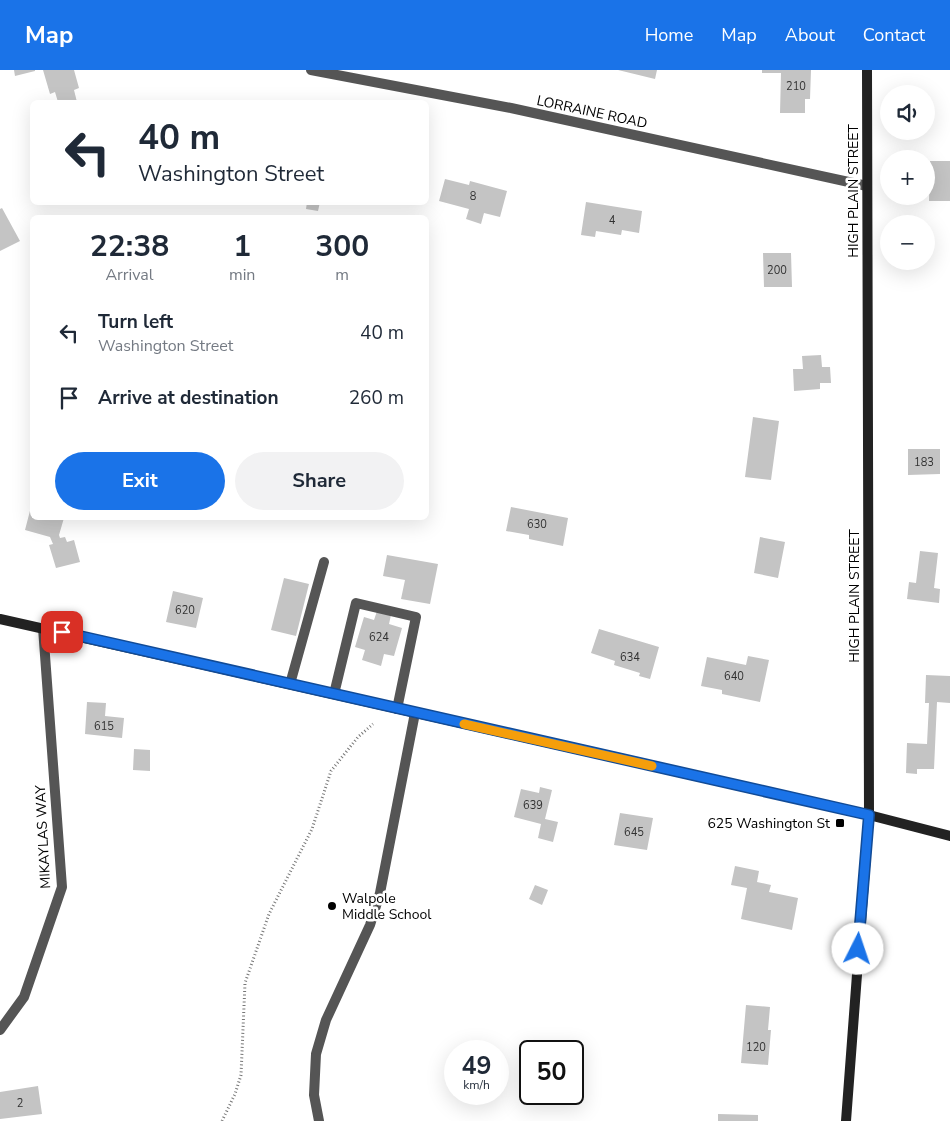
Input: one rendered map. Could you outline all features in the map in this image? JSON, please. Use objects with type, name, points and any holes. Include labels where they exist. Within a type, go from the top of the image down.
[{"type":"main road","name":"HIGH PLAIN STREET","points":[[846,1121],[869,815],[867,70]]},
{"type":"main road","points":[[0,618],[869,815],[950,836]]},
{"type":"street","name":"LORRAINE ROAD","points":[[311,70],[511,108],[867,186]]},
{"type":"street","points":[[290,684],[324,562]]},
{"type":"street","points":[[334,694],[356,603],[416,617],[397,709]]},
{"type":"street","name":"MIKAYLAS WAY","points":[[0,1030],[24,997],[62,887],[43,628]]},
{"type":"street","points":[[319,1121],[314,1095],[316,1054],[326,1020],[370,924],[380,893],[415,713]]},
{"type":"path","points":[[222,1121],[235,1094],[241,1075],[245,983],[269,914],[312,829],[331,771],[358,737],[373,724]]},
{"type":"building","points":[[14,70],[35,70],[35,71],[15,76]]},
{"type":"building","points":[[43,70],[74,70],[79,88],[74,90],[76,100],[57,100],[55,92],[50,94]]},
{"type":"building","points":[[618,70],[657,70],[655,79]]},
{"type":"building","points":[[762,70],[811,70],[810,99],[805,99],[805,113],[780,113],[781,73],[762,73]]},
{"type":"building","points":[[935,161],[950,161],[950,201],[935,201]]},
{"type":"building","points":[[445,179],[469,185],[470,181],[507,191],[500,217],[484,213],[481,224],[466,219],[469,209],[439,201]]},
{"type":"building","points":[[586,202],[642,211],[639,233],[622,230],[621,235],[596,231],[595,237],[581,235]]},
{"type":"building","points":[[307,205],[319,205],[318,211],[306,209]]},
{"type":"building","points":[[2,208],[20,241],[0,251],[0,209]]},
{"type":"building","points":[[763,253],[791,253],[792,287],[764,287]]},
{"type":"building","points":[[821,355],[822,367],[830,367],[831,383],[820,383],[820,389],[794,391],[793,369],[803,369],[802,356]]},
{"type":"building","points":[[753,417],[779,421],[771,480],[745,477]]},
{"type":"building","points":[[908,449],[940,449],[940,474],[908,475]]},
{"type":"building","points":[[511,507],[568,518],[563,546],[529,539],[529,535],[506,531]]},
{"type":"building","points":[[30,511],[30,520],[63,520],[59,535],[60,538],[65,537],[67,542],[74,540],[80,562],[56,568],[49,545],[53,544],[50,537],[25,530]]},
{"type":"building","points":[[760,537],[785,542],[778,578],[754,573]]},
{"type":"building","points":[[920,551],[938,553],[934,588],[940,589],[939,603],[907,599],[909,582],[916,583]]},
{"type":"building","points":[[387,555],[438,564],[430,604],[401,599],[405,580],[383,576]]},
{"type":"building","points":[[284,578],[309,584],[296,636],[271,630]]},
{"type":"building","points":[[173,591],[203,598],[196,628],[166,622]]},
{"type":"building","points":[[377,611],[391,615],[389,624],[402,628],[394,656],[384,654],[381,666],[362,660],[365,650],[355,647],[364,617],[374,620]]},
{"type":"building","points":[[599,629],[659,647],[650,679],[639,676],[640,673],[614,665],[615,661],[591,653]]},
{"type":"building","points":[[748,656],[769,660],[760,702],[722,694],[722,690],[701,686],[707,657],[746,665]]},
{"type":"building","points":[[926,675],[950,676],[950,703],[937,702],[934,769],[917,769],[917,774],[906,773],[907,743],[927,744],[929,703],[925,703]]},
{"type":"building","points":[[87,702],[106,703],[105,716],[124,718],[122,738],[85,734]]},
{"type":"building","points":[[134,749],[150,750],[150,771],[133,770]]},
{"type":"building","points":[[540,787],[552,790],[545,819],[558,822],[553,842],[538,838],[541,824],[514,817],[521,789],[539,793]]},
{"type":"building","points":[[620,813],[653,818],[647,850],[614,845]]},
{"type":"building","points":[[735,866],[759,871],[757,882],[771,885],[769,892],[798,898],[792,930],[741,919],[747,888],[731,885]]},
{"type":"building","points":[[535,885],[548,890],[542,905],[529,899]]},
{"type":"building","points":[[746,1005],[770,1007],[768,1030],[771,1030],[768,1065],[741,1063]]},
{"type":"building","points":[[38,1086],[42,1114],[0,1119],[0,1092]]},
{"type":"building","points":[[718,1114],[758,1115],[758,1121],[718,1121]]},
{"type":"slow traffic","points":[[464,724],[652,766]]},
{"type":"place","name":"625 Washington St","points":[[840,823]]},
{"type":"place","name":"Walpole Middle School","points":[[332,906]]},
{"type":"route","points":[[62,632],[869,815],[858,949]]}]
